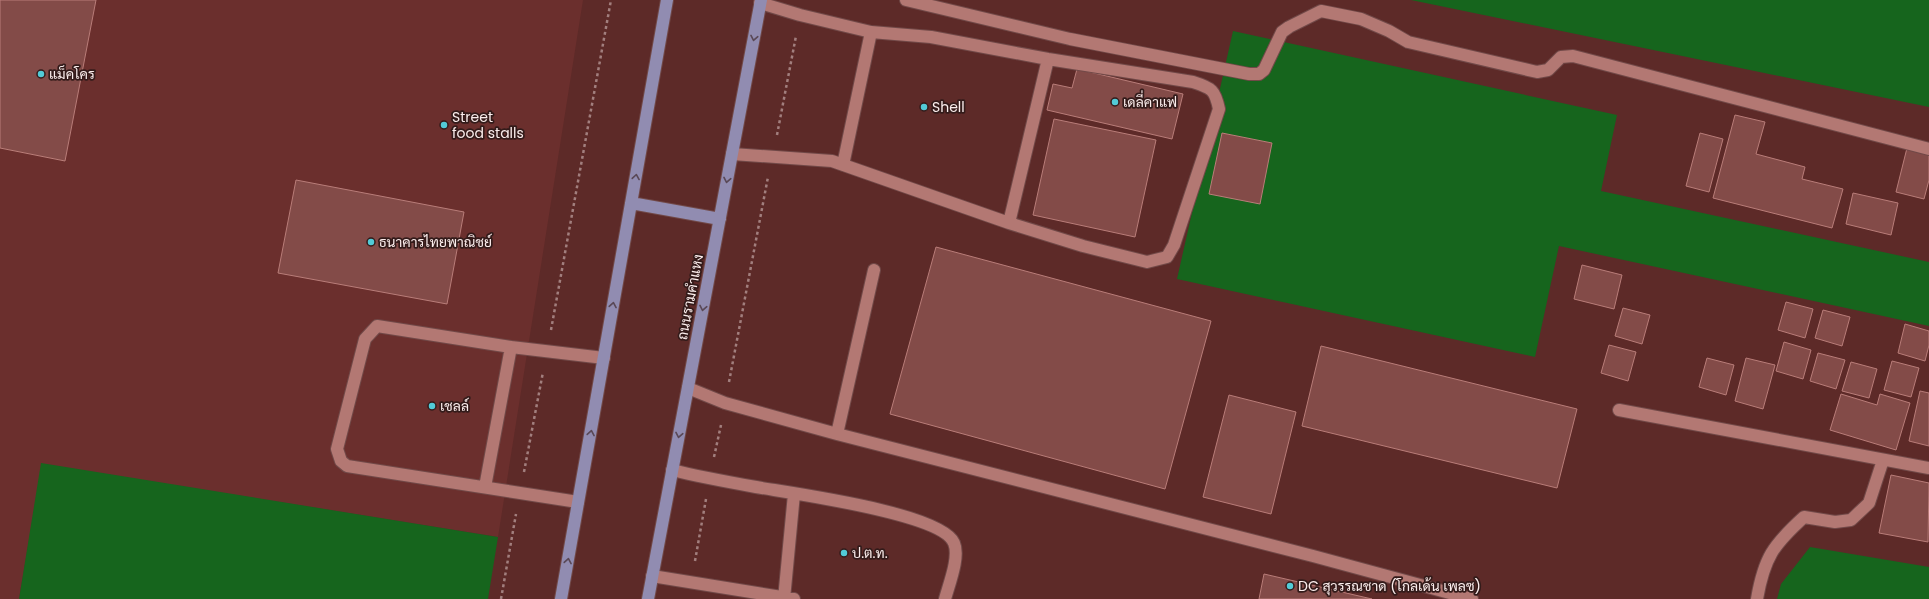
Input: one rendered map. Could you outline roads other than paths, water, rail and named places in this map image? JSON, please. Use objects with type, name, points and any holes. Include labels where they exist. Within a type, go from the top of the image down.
[{"type":"main road","points":[[561,599],[667,0]]},
{"type":"main road","name":"ถนนรามคำแหง","points":[[648,599],[760,2]]},
{"type":"main road","points":[[631,203],[720,219]]},
{"type":"lane","points":[[906,0],[1070,39],[1249,74],[1259,74],[1264,70],[1282,32],[1322,5],[1361,19],[1408,42],[1538,72],[1548,70],[1561,57],[1573,56],[1929,149]]},
{"type":"lane","points":[[732,154],[832,161],[1009,223],[1083,246],[1147,262],[1167,257],[1174,245],[1219,110],[1216,94],[1208,87],[1194,82],[1048,59],[931,37],[871,32],[800,16],[760,2]]},
{"type":"lane","points":[[843,165],[871,32]]},
{"type":"lane","points":[[1009,223],[1048,59]]},
{"type":"lane","points":[[837,434],[874,270]]},
{"type":"lane","points":[[578,502],[347,466],[341,460],[337,449],[365,339],[377,326],[511,347],[604,358]]},
{"type":"lane","points":[[485,487],[511,347]]},
{"type":"lane","points":[[688,388],[725,403],[837,434],[1313,556],[1472,599]]},
{"type":"lane","points":[[1619,410],[1929,468]]},
{"type":"lane","points":[[1757,599],[1768,558],[1781,538],[1804,517],[1835,522],[1851,520],[1869,502],[1883,460]]},
{"type":"lane","points":[[672,470],[710,479],[834,500],[904,516],[946,533],[954,542],[957,554],[945,599]]},
{"type":"lane","points":[[652,576],[787,598],[794,494]]},
{"type":"place","name":"แม็คโคร","points":[[41,74]]},
{"type":"place","name":"เดลี่คาแฟ","points":[[1115,102]]},
{"type":"place","name":"Shell","points":[[924,107]]},
{"type":"place","name":"Street food stalls","points":[[444,125]]},
{"type":"place","name":"ธนาคารไทยพาณิชย์","points":[[371,242]]},
{"type":"place","name":"เชลล์","points":[[432,406]]},
{"type":"place","name":"ป.ต.ท.","points":[[844,553]]},
{"type":"place","name":"DC สุวรรณชาด (โกลเด้น เพลซ)","points":[[1290,586]]}]
